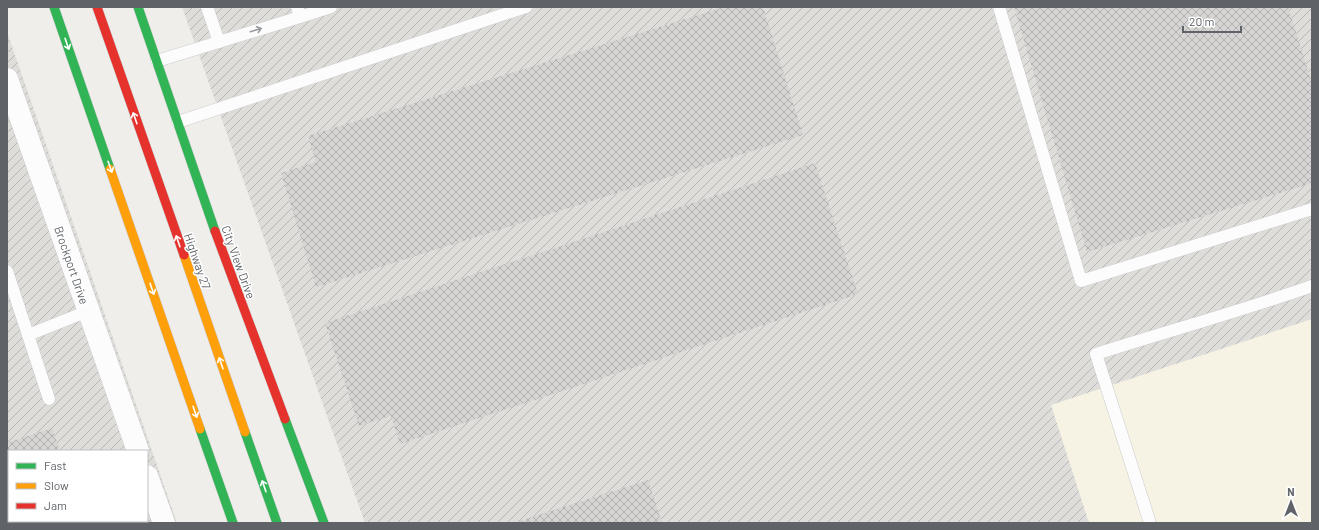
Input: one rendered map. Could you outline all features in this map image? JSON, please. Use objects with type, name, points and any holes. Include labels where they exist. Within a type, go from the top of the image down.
[{"type":"main road","points":[[54,7],[233,523]]},
{"type":"main road","name":"Highway 27","points":[[97,7],[277,523]]},
{"type":"main road","name":"City View Drive","points":[[138,7],[219,242],[324,523]]},
{"type":"street","name":"Brockport Drive","points":[[7,79],[138,450]]},
{"type":"street","points":[[148,479],[164,523]]},
{"type":"lane","points":[[207,7],[219,42]]},
{"type":"lane","points":[[157,61],[219,42],[298,12],[331,7]]},
{"type":"lane","points":[[178,122],[526,7]]},
{"type":"lane","points":[[999,7],[1081,281],[1312,210]]},
{"type":"lane","points":[[7,271],[49,398]]},
{"type":"lane","points":[[1150,523],[1096,354],[1203,322],[1312,286]]},
{"type":"lane","points":[[28,335],[88,311]]},
{"type":"shaded area","points":[[182,7],[1312,7],[1312,319],[1051,405],[1089,523],[365,523]]},
{"type":"shaded area","points":[[7,32],[177,523],[7,523]]},
{"type":"shaded area","points":[[1312,319],[1312,523],[1089,523],[1050,405]]},
{"type":"building","points":[[724,7],[763,7],[803,135],[316,287],[281,173],[316,162],[308,136]]},
{"type":"building","points":[[1014,7],[1288,7],[1312,83],[1312,183],[1087,252]]},
{"type":"building","points":[[815,163],[858,294],[400,444],[391,416],[359,426],[325,323]]},
{"type":"building","points":[[52,428],[60,450],[8,450],[8,522],[84,523],[7,523],[7,443]]},
{"type":"building","points":[[648,480],[662,523],[513,523]]},
{"type":"traffic: fast","points":[[54,7],[110,169]]},
{"type":"traffic: fast","points":[[138,7],[215,231]]},
{"type":"traffic: fast","points":[[285,419],[324,523]]},
{"type":"traffic: fast","points":[[200,429],[233,523]]},
{"type":"traffic: fast","points":[[245,432],[277,523]]},
{"type":"traffic: slow","points":[[110,169],[200,429]]},
{"type":"traffic: slow","points":[[184,255],[245,432]]},
{"type":"traffic: jam","points":[[97,7],[184,255]]},
{"type":"traffic: jam","points":[[215,231],[285,419]]}]
